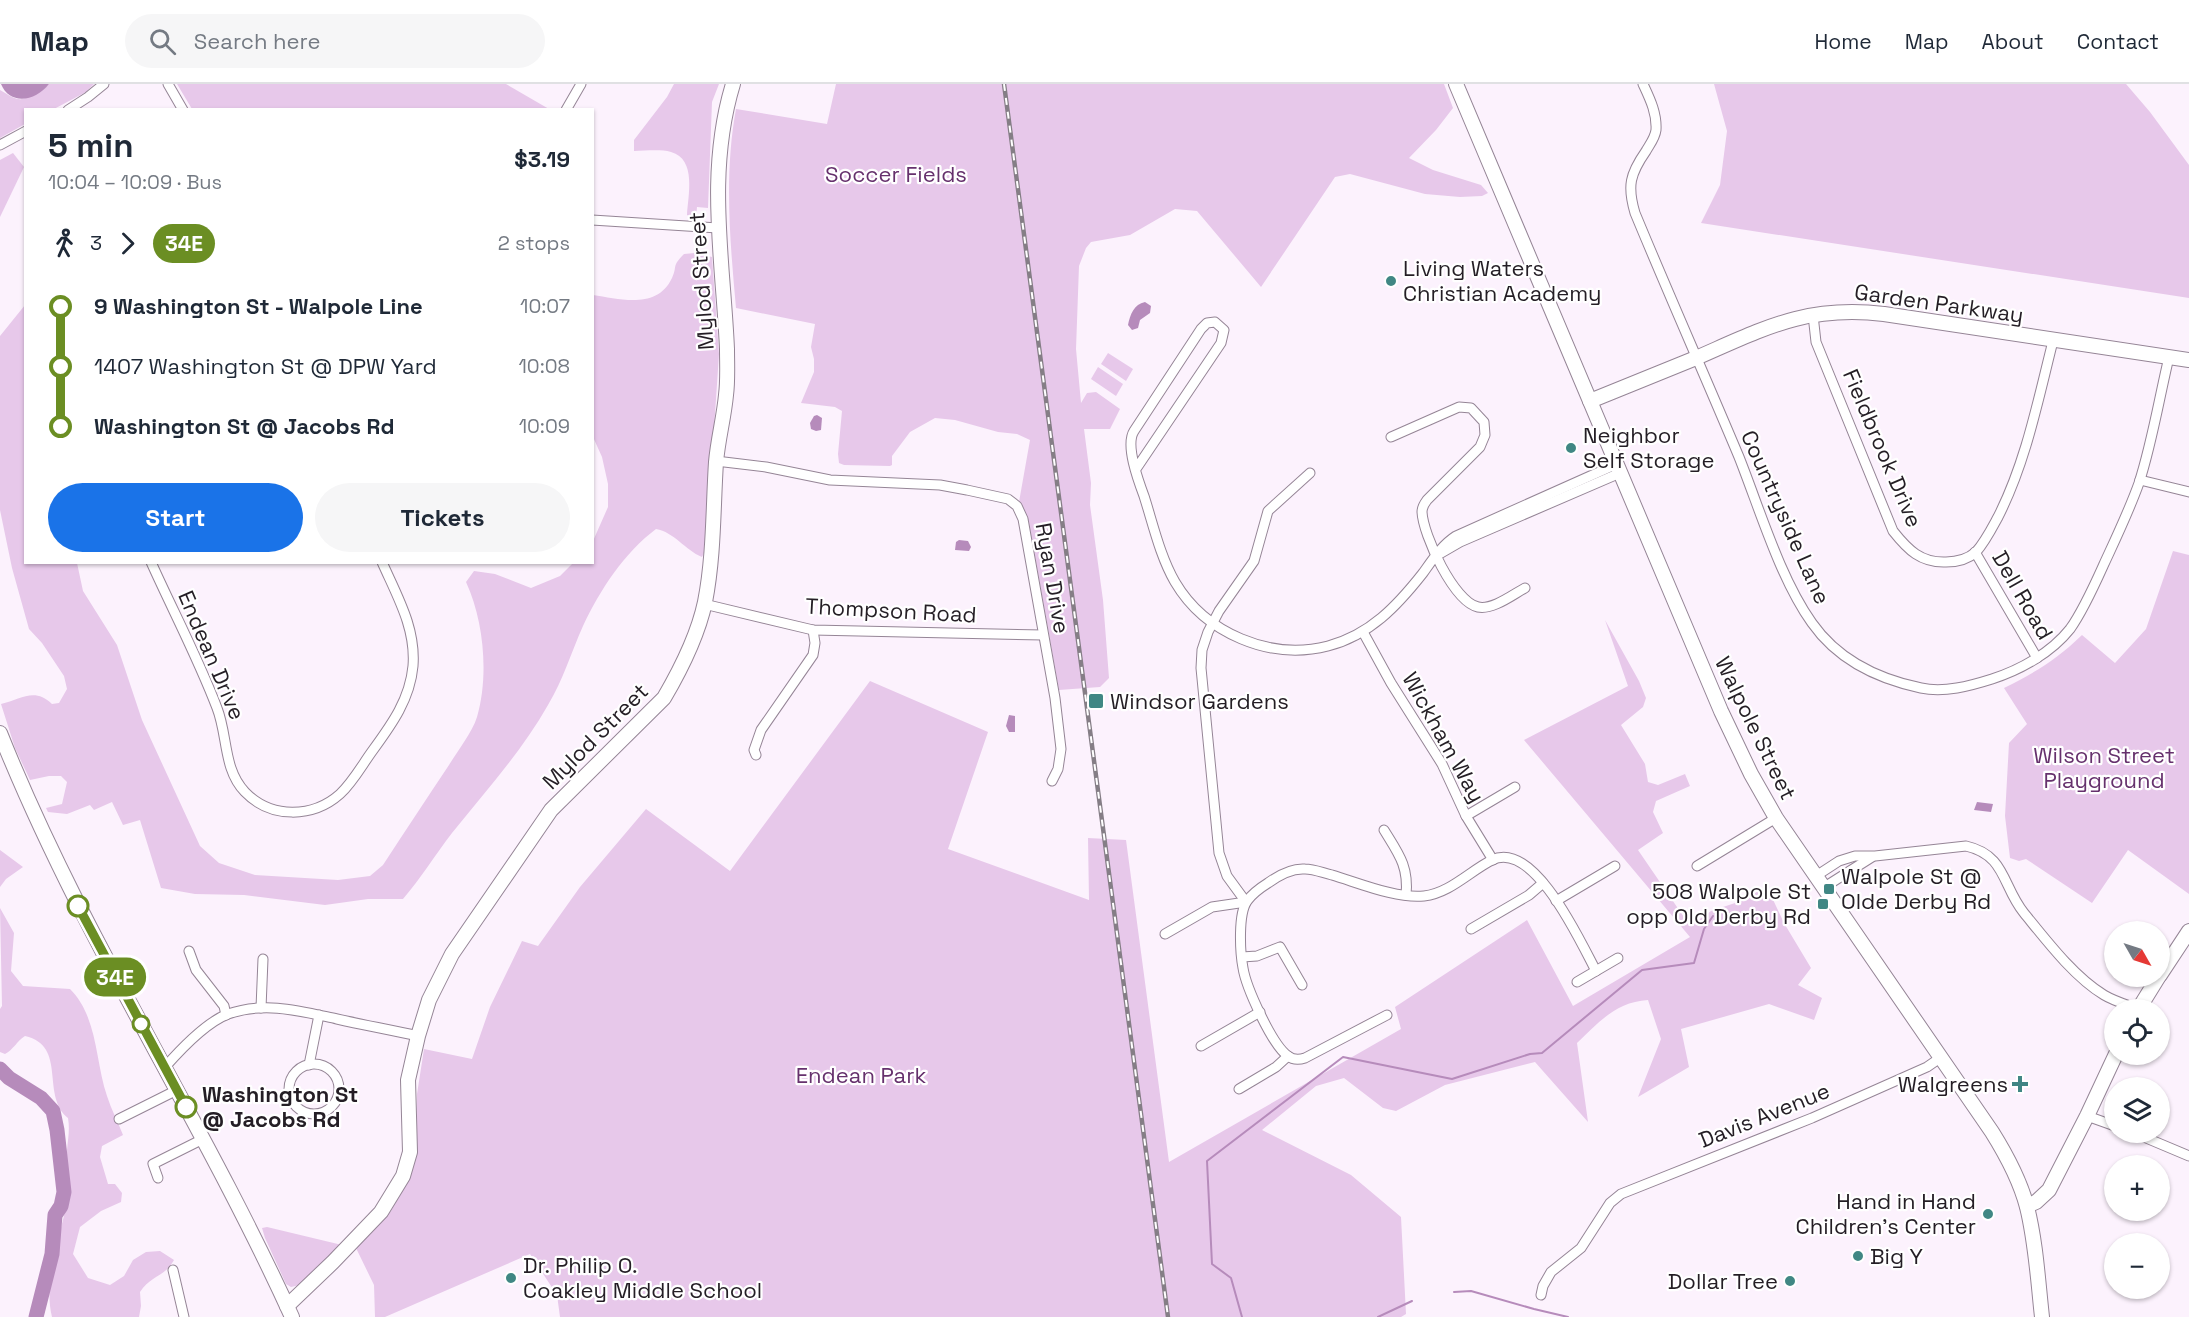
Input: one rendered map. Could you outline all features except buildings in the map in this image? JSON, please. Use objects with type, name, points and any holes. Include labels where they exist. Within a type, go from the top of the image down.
[{"type":"street","points":[[71,108],[104,84]]},
{"type":"street","points":[[168,84],[182,108]]},
{"type":"street","points":[[567,108],[581,84]]},
{"type":"street","name":"Mylod Street","points":[[289,1312],[381,1212],[403,1176],[410,1152],[408,1080],[429,1000],[452,954],[551,810],[664,698],[677,676],[704,604],[711,554],[716,461],[728,376],[718,228],[718,153],[733,84]]},
{"type":"street","name":"Walpole Street","points":[[1456,84],[1618,469],[1751,774],[1776,818],[2002,1149],[2016,1176],[2026,1206],[2042,1317]]},
{"type":"street","name":"Countryside Lane","points":[[1643,84],[1653,106],[1656,132],[1633,172],[1630,185],[1631,199],[1792,591],[1812,623],[1837,652],[1872,673],[1926,689],[1949,689],[1974,685],[2001,676],[2037,658],[2070,629],[2097,580],[2140,480],[2169,357]]},
{"type":"street","points":[[0,145],[24,132]]},
{"type":"street","points":[[594,220],[718,228]]},
{"type":"street","name":"Garden Parkway","points":[[1590,401],[1784,320],[1849,310],[2189,360]]},
{"type":"street","name":"Fieldbrook Drive","points":[[1813,315],[1816,342],[1893,531],[1912,553],[1924,560],[1953,562],[1975,552]]},
{"type":"street","points":[[1136,469],[1221,343],[1224,330],[1219,324],[1211,321],[1201,329],[1130,440],[1136,469],[1169,571],[1188,600],[1213,622],[1243,640],[1284,650],[1316,649],[1363,632],[1396,604],[1449,540],[1465,531],[1618,469]]},
{"type":"street","points":[[1975,552],[1991,530],[2015,481],[2053,341]]},
{"type":"street","points":[[1391,437],[1459,406],[1471,408],[1484,422],[1485,435],[1475,453],[1424,504],[1422,516],[1436,555],[1464,599],[1477,607],[1494,604],[1525,588]]},
{"type":"street","name":"Ryan Drive","points":[[716,461],[766,467],[830,480],[940,485],[1008,499],[1019,509],[1023,519],[1055,698],[1061,749],[1058,769],[1052,781]]},
{"type":"street","points":[[1246,902],[1227,876],[1219,853],[1201,669],[1205,641],[1226,599],[1243,579],[1254,561],[1268,512],[1310,472]]},
{"type":"street","points":[[2140,480],[2189,492]]},
{"type":"street","name":"Dell Road","points":[[1975,552],[2037,658]]},
{"type":"street","name":"Endean Drive","points":[[153,564],[216,705],[233,775],[240,787],[256,801],[274,810],[294,812],[321,806],[343,790],[395,720],[405,699],[412,678],[413,643],[408,621],[383,564]]},
{"type":"street","name":"Thompson Road","points":[[704,604],[813,630],[1043,635]]},
{"type":"street","points":[[756,755],[753,750],[760,730],[813,655],[815,643],[813,630]]},
{"type":"street","name":"Wickham Way","points":[[1363,632],[1391,683],[1442,764],[1466,816],[1493,860]]},
{"type":"street","points":[[0,733],[26,798],[71,893],[203,1139],[289,1312]]},
{"type":"street","points":[[1466,816],[1515,787]]},
{"type":"street","points":[[1697,866],[1776,818]]},
{"type":"street","points":[[1384,830],[1404,864],[1407,877],[1406,895]]},
{"type":"street","points":[[1819,882],[1839,861],[1855,856],[1966,846],[1978,849],[1995,861],[2022,911],[2076,974],[2111,999]]},
{"type":"street","points":[[1819,882],[1875,856]]},
{"type":"street","points":[[1387,1015],[1305,1058],[1297,1060],[1288,1056],[1281,1049],[1249,988],[1242,957],[1242,916],[1246,902],[1261,888],[1282,874],[1305,869],[1406,895],[1422,896],[1438,892],[1493,860],[1505,858],[1520,861],[1532,870],[1556,901],[1596,971]]},
{"type":"street","points":[[1556,901],[1615,866]]},
{"type":"street","points":[[1471,929],[1543,884]]},
{"type":"street","points":[[1165,934],[1212,907],[1246,902]]},
{"type":"street","points":[[2170,960],[2189,931]]},
{"type":"street","points":[[1242,957],[1257,956],[1280,947],[1302,985]]},
{"type":"street","points":[[189,951],[196,970],[224,1006],[226,1015]]},
{"type":"street","points":[[1576,982],[1618,958]]},
{"type":"street","points":[[261,1008],[263,959]]},
{"type":"street","points":[[165,1067],[205,1028],[226,1015],[261,1008],[297,1009],[418,1036]]},
{"type":"street","points":[[1201,1046],[1260,1012]]},
{"type":"street","points":[[309,1065],[319,1015]]},
{"type":"street","points":[[1239,1089],[1276,1067],[1288,1056]]},
{"type":"street","name":"Davis Avenue","points":[[1541,1295],[1551,1272],[1581,1248],[1605,1210],[1621,1194],[1826,1112],[1927,1067],[1940,1058]]},
{"type":"street","points":[[317,1064],[331,1071],[338,1085],[336,1100],[325,1111],[318,1114],[301,1111],[290,1098],[289,1089],[294,1073],[309,1065],[317,1064]]},
{"type":"street","points":[[2026,1206],[2036,1202],[2049,1190],[2111,1065]]},
{"type":"street","points":[[119,1119],[177,1090]]},
{"type":"street","points":[[2087,1116],[2104,1122]]},
{"type":"street","points":[[158,1178],[153,1164],[203,1139]]},
{"type":"street","points":[[2158,1143],[2189,1156]]},
{"type":"street","points":[[172,1270],[184,1317]]},
{"type":"green space","points":[[49,84],[94,84],[86,92],[56,108],[24,108],[24,125],[0,138],[0,90],[14,98],[22,99]]},
{"type":"green space","points":[[177,84],[506,84],[547,108],[191,108]]},
{"type":"green space","points":[[674,84],[719,84],[712,102],[708,208],[697,207],[696,219],[687,215],[689,179],[685,162],[671,152],[634,151],[634,140],[667,97]]},
{"type":"green space","name":"Soccer Fields","points":[[836,84],[1444,84],[1453,108],[1409,158],[1433,170],[1481,185],[1488,193],[1482,196],[1460,197],[1425,194],[1350,174],[1335,177],[1261,287],[1197,211],[1175,209],[1130,235],[1091,242],[1079,266],[1076,349],[1081,403],[1087,393],[1096,392],[1120,409],[1110,429],[1084,429],[1091,483],[1090,505],[1103,600],[1109,678],[1100,687],[1059,690],[1032,540],[1019,502],[1030,440],[1017,434],[998,432],[955,420],[935,418],[910,432],[892,456],[890,466],[839,463],[842,411],[835,407],[801,403],[814,372],[811,347],[815,324],[736,308],[729,183],[736,109],[827,124]]},
{"type":"green space","points":[[1714,84],[2126,84],[2189,165],[2189,298],[1701,223],[1720,185],[1727,131]]},
{"type":"green space","points":[[13,153],[24,167],[0,217],[0,160]]},
{"type":"green space","points":[[695,253],[712,257],[719,354],[706,549],[702,557],[668,534],[656,529],[633,549],[605,586],[590,612],[558,686],[538,722],[403,899],[368,899],[325,905],[244,895],[195,894],[161,888],[140,820],[123,825],[112,802],[94,810],[90,805],[67,814],[48,812],[46,808],[62,804],[67,782],[61,776],[30,780],[15,748],[1,704],[34,695],[52,704],[59,703],[67,689],[64,676],[42,643],[29,629],[12,568],[0,510],[0,336],[24,306],[24,564],[77,564],[83,591],[117,645],[142,720],[200,846],[219,863],[255,875],[338,880],[370,876],[383,865],[475,723],[481,701],[484,667],[481,631],[466,582],[474,571],[495,574],[531,588],[560,576],[572,564],[594,564],[594,539],[608,507],[608,484],[602,457],[594,439],[594,295],[637,300],[657,295],[672,278],[676,264],[684,254]]},
{"type":"green space","points":[[1108,353],[1133,369],[1126,381],[1101,364]]},
{"type":"green space","points":[[1098,367],[1123,384],[1116,396],[1091,379]]},
{"type":"green space","name":"Wilson Street Playground","points":[[2173,551],[2189,555],[2189,894],[2128,850],[2092,903],[2026,859],[2019,861],[2010,858],[2005,816],[2009,743],[2027,724],[2004,688],[2045,665],[2082,635],[2115,663],[2146,629]]},
{"type":"green space","name":"Endean Park","points":[[1605,620],[1646,698],[1643,707],[1621,725],[1645,764],[1648,782],[1658,785],[1685,774],[1690,786],[1656,801],[1653,812],[1663,833],[1638,850],[1690,926],[1711,911],[1735,903],[1767,887],[1784,923],[1811,968],[1798,985],[1822,998],[1814,1020],[1769,1004],[1681,1029],[1689,1067],[1638,1097],[1661,1039],[1648,1000],[1617,1009],[1577,1043],[1588,1122],[1535,1062],[1445,1085],[1396,1111],[1383,1108],[1344,1078],[1316,1086],[1262,1130],[1351,1175],[1401,1217],[1406,1314],[1401,1317],[560,1317],[557,1295],[530,1254],[385,1317],[375,1317],[374,1285],[356,1248],[391,1211],[410,1177],[416,1153],[417,1094],[424,1049],[472,1059],[490,1007],[522,941],[538,946],[580,887],[646,809],[730,871],[870,681],[988,732],[948,849],[1089,900],[1088,838],[1126,840],[1169,1162],[1401,1029],[1395,1007],[1527,920],[1573,1006],[1690,937],[1524,740],[1628,686]]},
{"type":"green space","points":[[0,850],[23,867],[6,879],[0,887]]},
{"type":"green space","points":[[0,908],[14,933],[11,971],[23,986],[70,989],[79,1000],[91,1026],[110,1106],[123,1135],[102,1146],[100,1157],[108,1184],[115,1184],[122,1193],[121,1202],[101,1211],[80,1227],[73,1254],[88,1278],[110,1285],[124,1276],[133,1260],[146,1252],[160,1251],[174,1260],[140,1292],[139,1317],[52,1317],[51,1274],[68,1196],[69,1122],[56,1097],[50,1060],[46,1050],[38,1041],[25,1036],[5,1054],[0,1052],[0,1009],[2,1006]]},
{"type":"green space","points":[[267,1227],[342,1245],[300,1285],[291,1287],[286,1284],[265,1238],[262,1228]]},
{"type":"shaded area","points":[[1,84],[49,84],[44,90],[24,99],[10,96]]},
{"type":"shaded area","points":[[1145,302],[1151,306],[1150,313],[1140,320],[1138,328],[1132,330],[1128,325],[1131,314],[1138,305]]},
{"type":"shaded area","points":[[817,415],[822,418],[821,430],[816,431],[811,429],[810,423]]},
{"type":"shaded area","points":[[968,541],[971,547],[969,551],[955,550],[956,542]]},
{"type":"shaded area","points":[[1009,715],[1015,716],[1015,732],[1009,732],[1006,726]]},
{"type":"shaded area","points":[[1977,802],[1993,804],[1991,812],[1974,810]]},
{"type":"waterway","points":[[1242,1317],[1231,1278],[1212,1264],[1207,1161],[1343,1057],[1452,1079],[1530,1054],[1542,1053],[1642,970],[1694,963],[1704,929],[1713,916]]},
{"type":"waterway","points":[[0,1069],[9,1078],[41,1098],[53,1111],[57,1130],[64,1192],[61,1206],[55,1215],[52,1254],[36,1317]]},
{"type":"waterway","points":[[1454,1292],[1471,1291],[1568,1317]]},
{"type":"waterway","points":[[1378,1317],[1412,1301]]},
{"type":"railway","points":[[1004,84],[1168,1317]]},
{"type":"bus line","name":"34E","points":[[78,906],[186,1107]]},
{"type":"place","name":"Living Waters Christian Academy","points":[[1391,281]]},
{"type":"place","name":"Neighbor Self Storage","points":[[1571,448]]},
{"type":"place","name":"Windsor Gardens","points":[[1096,701]]},
{"type":"place","name":"Walpole St @ Olde Derby Rd","points":[[1829,889]]},
{"type":"place","name":"508 Walpole St opp Old Derby Rd","points":[[1823,904]]},
{"type":"place","name":"Walgreens","points":[[2020,1084]]},
{"type":"place","name":"Washington St @ Jacobs Rd","points":[[186,1107]]},
{"type":"place","name":"Hand in Hand Children's Center","points":[[1988,1214]]},
{"type":"place","name":"Big Y","points":[[1858,1256]]},
{"type":"place","name":"Dr. Philip O. Coakley Middle School","points":[[511,1278]]},
{"type":"place","name":"Dollar Tree","points":[[1790,1281]]}]
